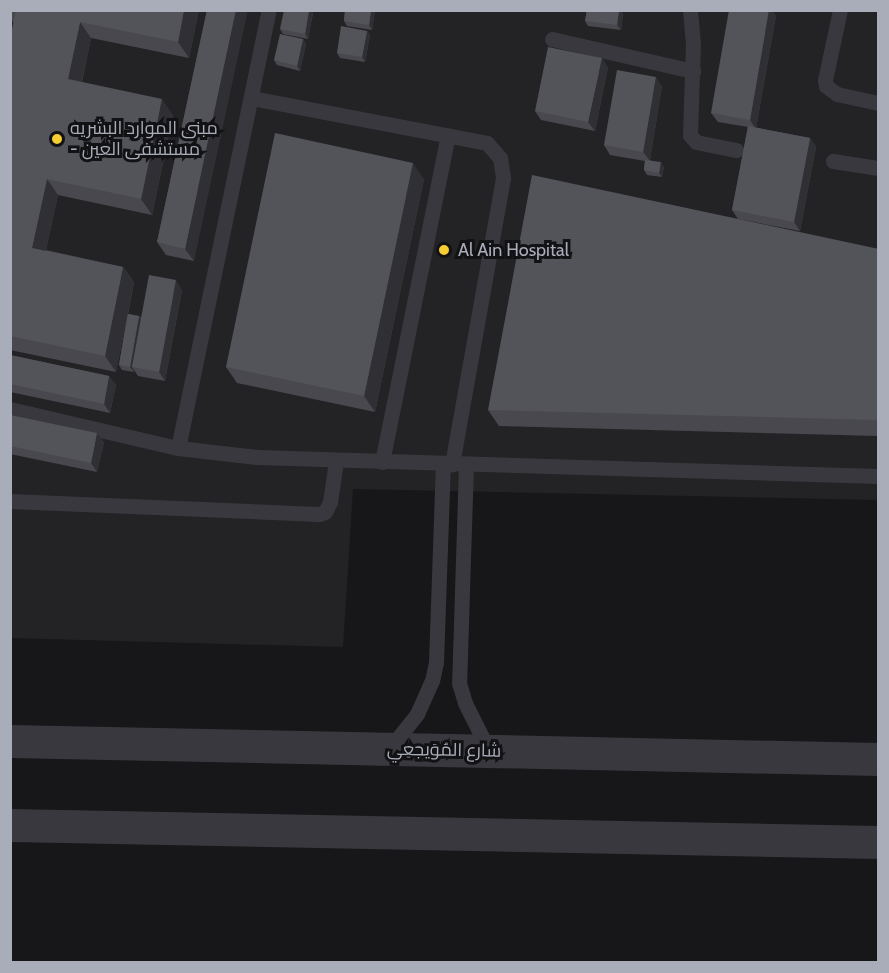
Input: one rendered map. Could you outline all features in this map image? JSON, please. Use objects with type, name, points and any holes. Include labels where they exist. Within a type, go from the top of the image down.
[{"type":"street","name":"شارع المُوَيجعِي","points":[[10,741],[879,759]]},
{"type":"street","points":[[10,825],[879,842]]},
{"type":"lane","points":[[178,448],[269,10]]},
{"type":"lane","points":[[690,10],[693,71],[688,127],[690,135],[696,142],[736,150]]},
{"type":"lane","points":[[840,10],[825,80],[826,86],[837,94],[879,103]]},
{"type":"lane","points":[[552,39],[693,71]]},
{"type":"lane","points":[[251,98],[487,144],[500,158],[503,178],[454,464],[436,662],[432,681],[417,714],[388,749]]},
{"type":"lane","points":[[381,462],[448,136]]},
{"type":"lane","points":[[832,161],[879,168]]},
{"type":"lane","points":[[10,409],[178,448],[257,457],[879,476]]},
{"type":"lane","points":[[10,501],[319,514],[325,512],[330,502],[336,461]]},
{"type":"lane","points":[[454,464],[459,683],[465,703],[489,751]]},
{"type":"shaded area","name":"Al Ain Hospital","points":[[11,11],[878,11],[878,500],[353,489],[343,647],[11,638]]},
{"type":"building","points":[[16,10],[184,10],[178,42],[80,22],[68,79],[162,99],[141,199],[47,179],[32,248],[123,267],[105,356],[10,336],[10,38]]},
{"type":"building","points":[[207,10],[236,10],[185,249],[157,242]]},
{"type":"building","points":[[284,10],[309,10],[305,34],[280,29]]},
{"type":"building","points":[[345,10],[371,10],[369,25],[344,21]]},
{"type":"building","points":[[587,10],[619,10],[617,25],[585,21]]},
{"type":"building","points":[[729,10],[769,10],[750,120],[711,113]]},
{"type":"building","points":[[341,26],[367,31],[362,57],[337,53]]},
{"type":"building","points":[[280,34],[303,39],[297,66],[274,60]]},
{"type":"building","points":[[548,47],[602,58],[588,122],[535,111]]},
{"type":"building","points":[[617,70],[656,77],[643,152],[604,145]]},
{"type":"building","points":[[748,126],[810,138],[794,222],[732,210]]},
{"type":"building","points":[[275,133],[413,163],[364,396],[226,367]]},
{"type":"building","points":[[645,160],[661,162],[659,173],[644,170]]},
{"type":"building","points":[[532,175],[879,249],[879,420],[488,410]]},
{"type":"building","points":[[149,275],[176,280],[159,372],[132,367]]},
{"type":"building","points":[[128,314],[139,316],[130,367],[119,365]]},
{"type":"building","points":[[10,355],[109,376],[104,404],[10,384]]},
{"type":"building","points":[[10,415],[97,433],[91,463],[10,446]]},
{"type":"place","name":"مبنى الموارد البشريه - مستشفى العين","points":[[57,139]]},
{"type":"place","name":"Al Ain Hospital","points":[[444,250]]}]
